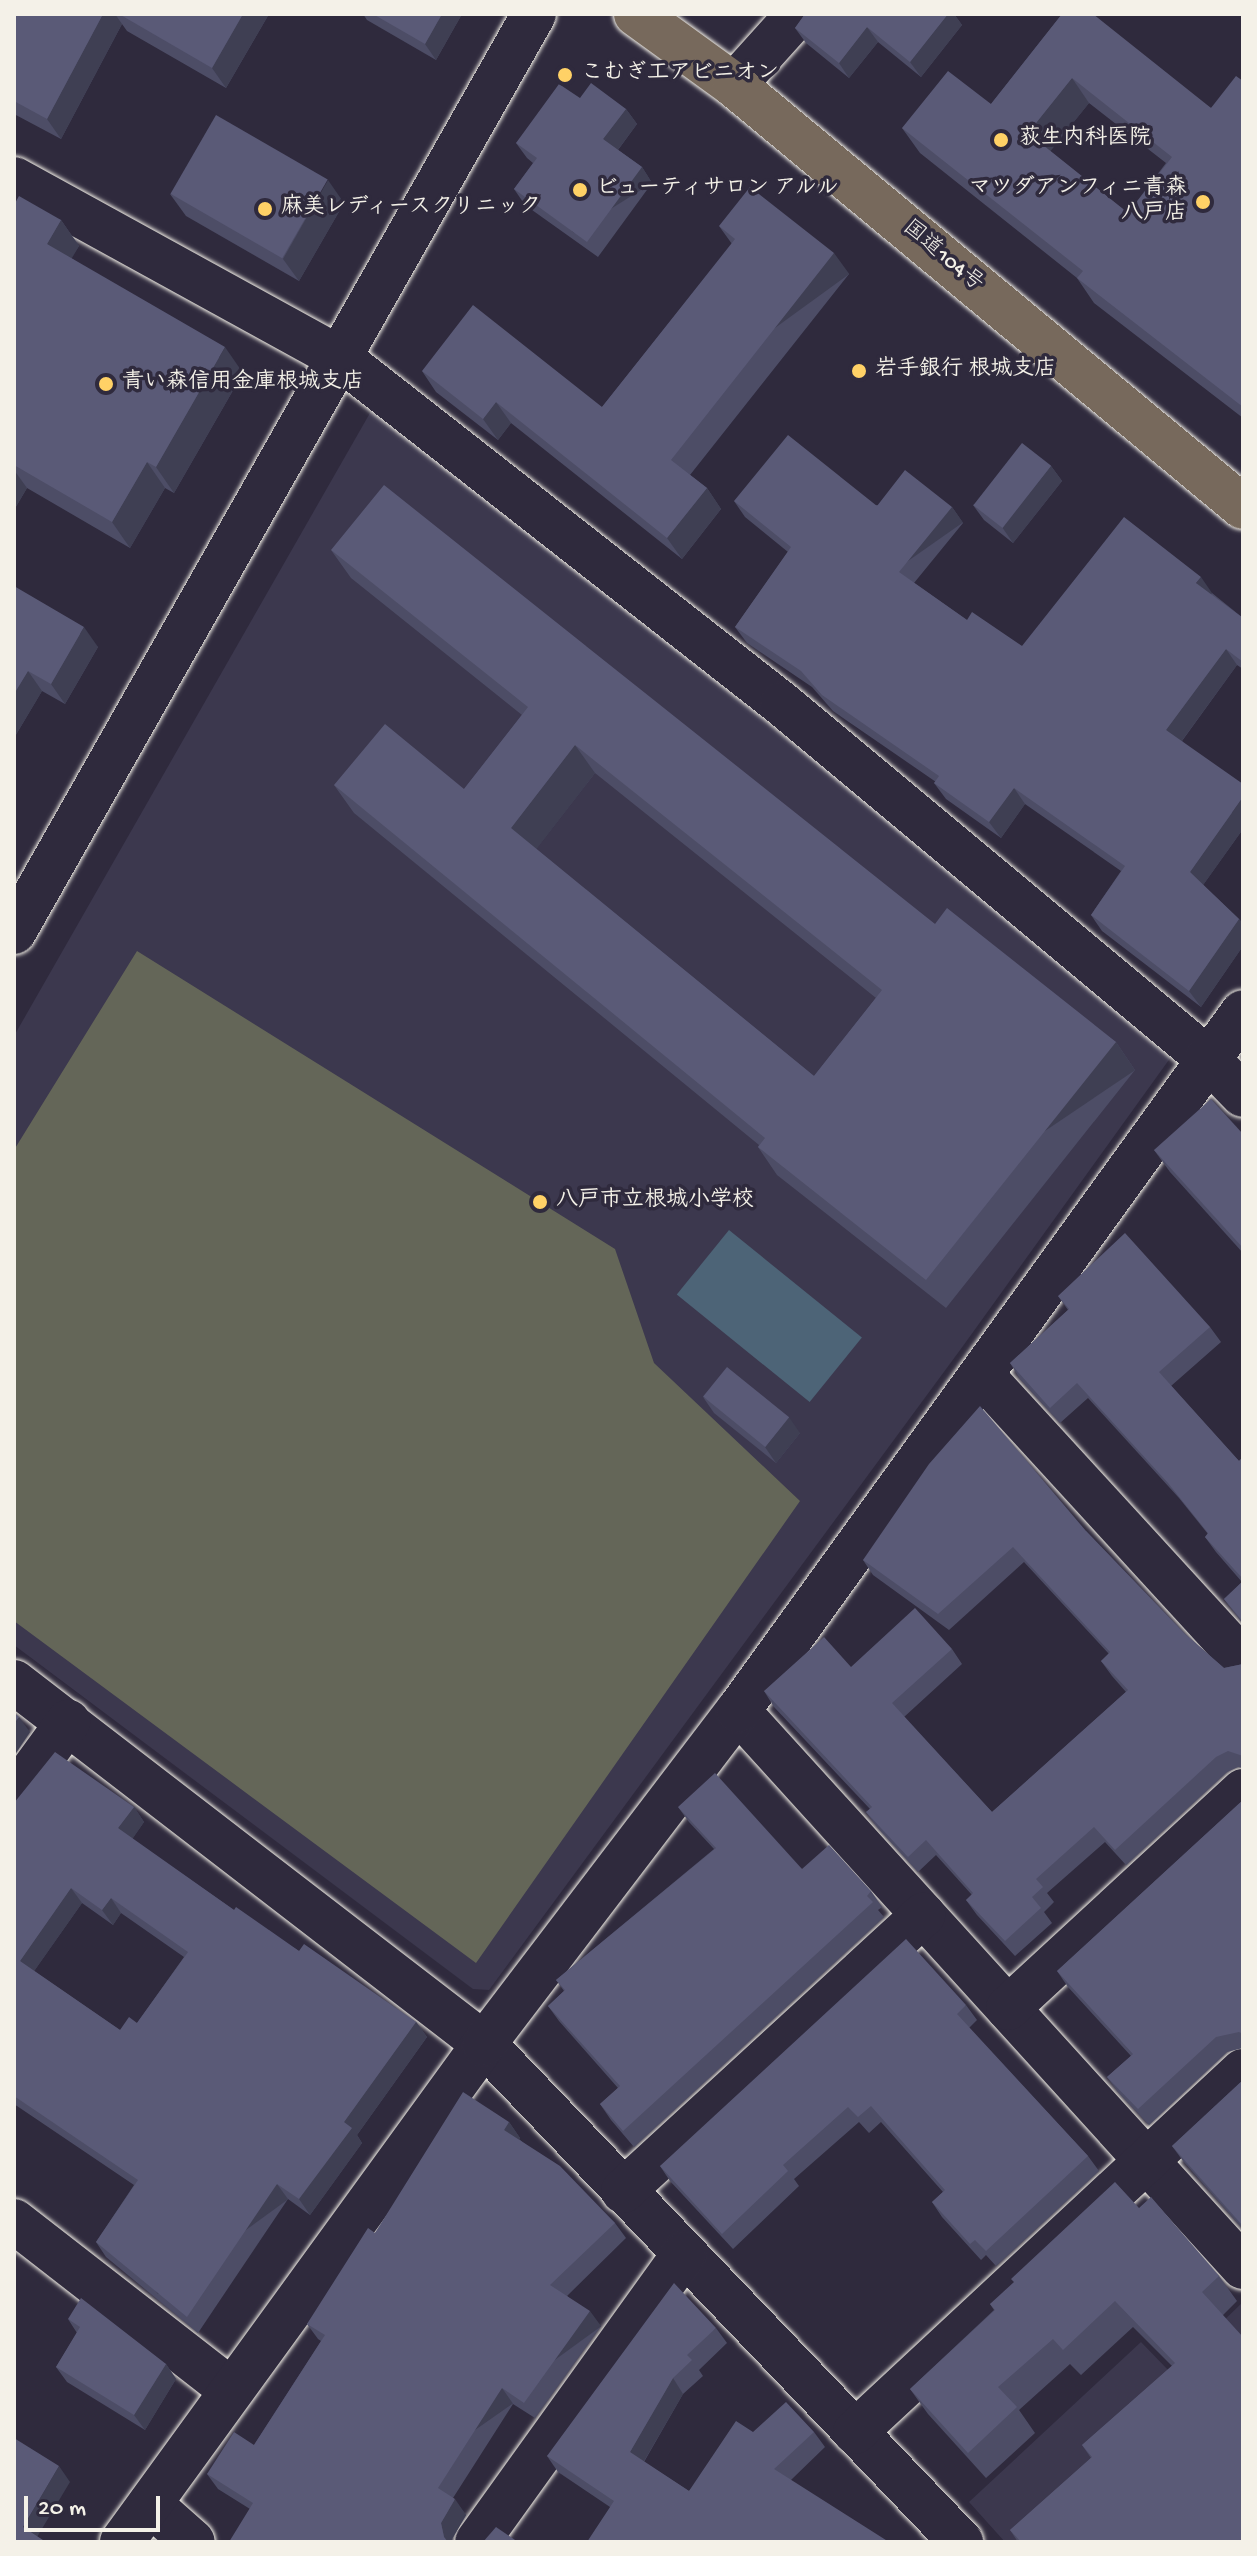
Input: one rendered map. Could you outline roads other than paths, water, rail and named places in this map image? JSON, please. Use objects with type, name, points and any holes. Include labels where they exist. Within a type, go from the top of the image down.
[{"type":"highway","name":"国道104号","points":[[636,14],[734,85],[1243,507]]},
{"type":"street","points":[[14,932],[534,14]]},
{"type":"street","points":[[734,85],[798,14]]},
{"type":"street","points":[[16,185],[340,358],[782,704],[1208,1059],[1243,1095]]},
{"type":"street","points":[[122,2542],[484,2044],[738,1711],[1243,1012]]},
{"type":"street","points":[[982,1375],[1243,1660]]},
{"type":"street","points":[[14,1682],[484,2044],[961,2542]]},
{"type":"street","points":[[738,1711],[1243,2267]]},
{"type":"street","points":[[14,1796],[68,1722]]},
{"type":"street","points":[[1008,2008],[1243,1791]]},
{"type":"street","points":[[623,2191],[923,1915]]},
{"type":"street","points":[[855,2432],[1243,2071]]},
{"type":"street","points":[[14,2221],[231,2390]]},
{"type":"street","points":[[477,2542],[684,2254]]},
{"type":"street","points":[[150,2504],[193,2542]]},
{"type":"water","points":[[729,1230],[862,1338],[810,1402],[677,1295]]},
{"type":"place","name":"こむぎ工アビニオン","points":[[565,75]]},
{"type":"place","name":"荻生内科医院","points":[[1001,140]]},
{"type":"place","name":"ビューティサロン アルル","points":[[580,190]]},
{"type":"place","name":"マツダアンフィニ青森 八戸店","points":[[1203,202]]},
{"type":"place","name":"麻美レディースクリニック","points":[[265,209]]},
{"type":"place","name":"岩手銀行 根城支店","points":[[859,371]]},
{"type":"place","name":"青い森信用金庫根城支店","points":[[106,384]]},
{"type":"place","name":"八戸市立根城小学校","points":[[540,1202]]}]
